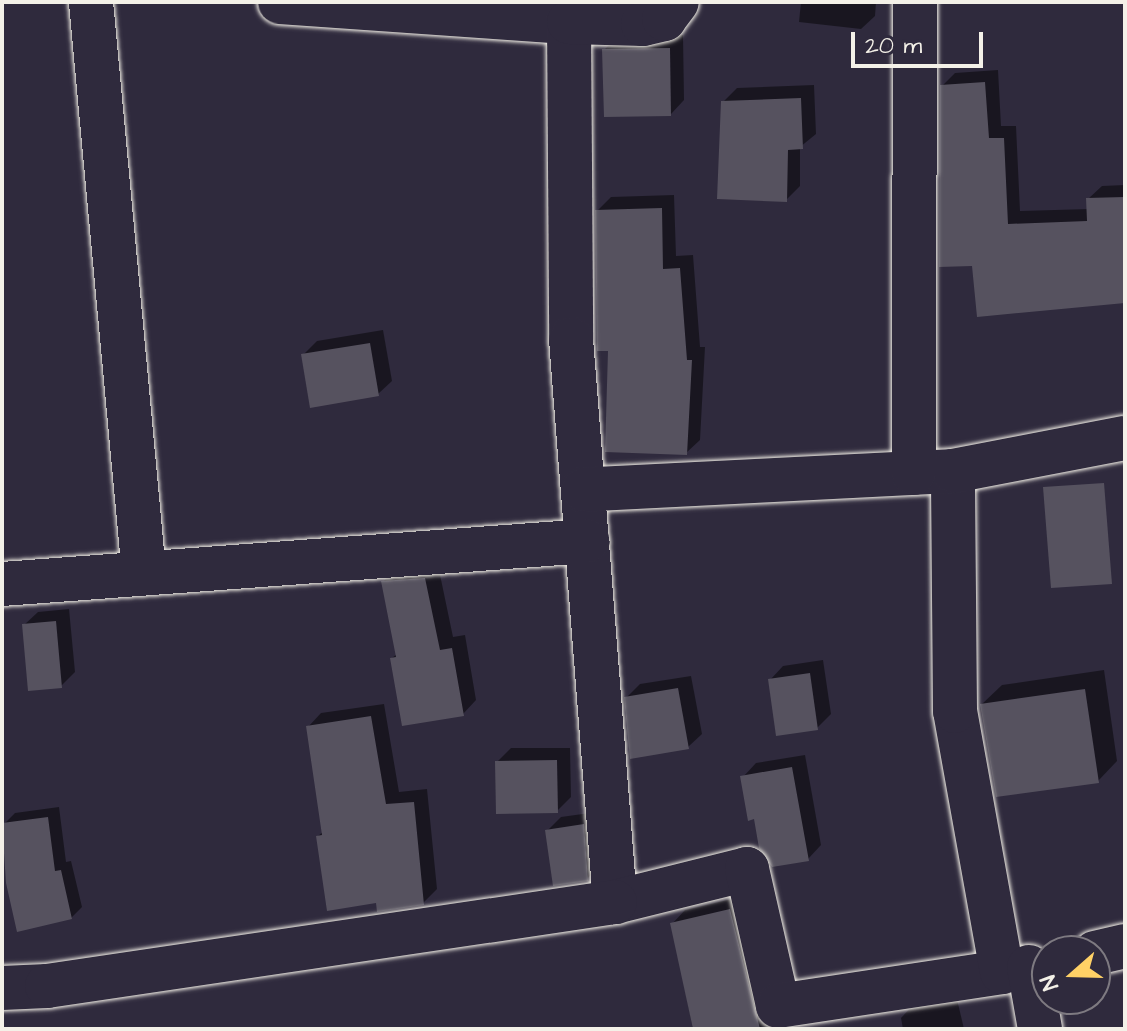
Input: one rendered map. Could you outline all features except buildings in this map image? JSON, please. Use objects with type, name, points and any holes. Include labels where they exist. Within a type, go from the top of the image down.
[{"type":"street","points":[[91,2],[144,573]]},
{"type":"street","points":[[280,2],[569,22],[643,24],[664,19],[677,2]]},
{"type":"street","points":[[915,2],[934,472],[955,711],[1026,967],[1040,1029]]},
{"type":"street","points":[[569,22],[571,339],[615,902]]},
{"type":"street","points":[[583,490],[934,472],[1125,438]]},
{"type":"street","points":[[2,584],[587,541]]},
{"type":"street","points":[[2,988],[47,986],[615,902],[747,869],[778,1006],[1026,967]]}]
